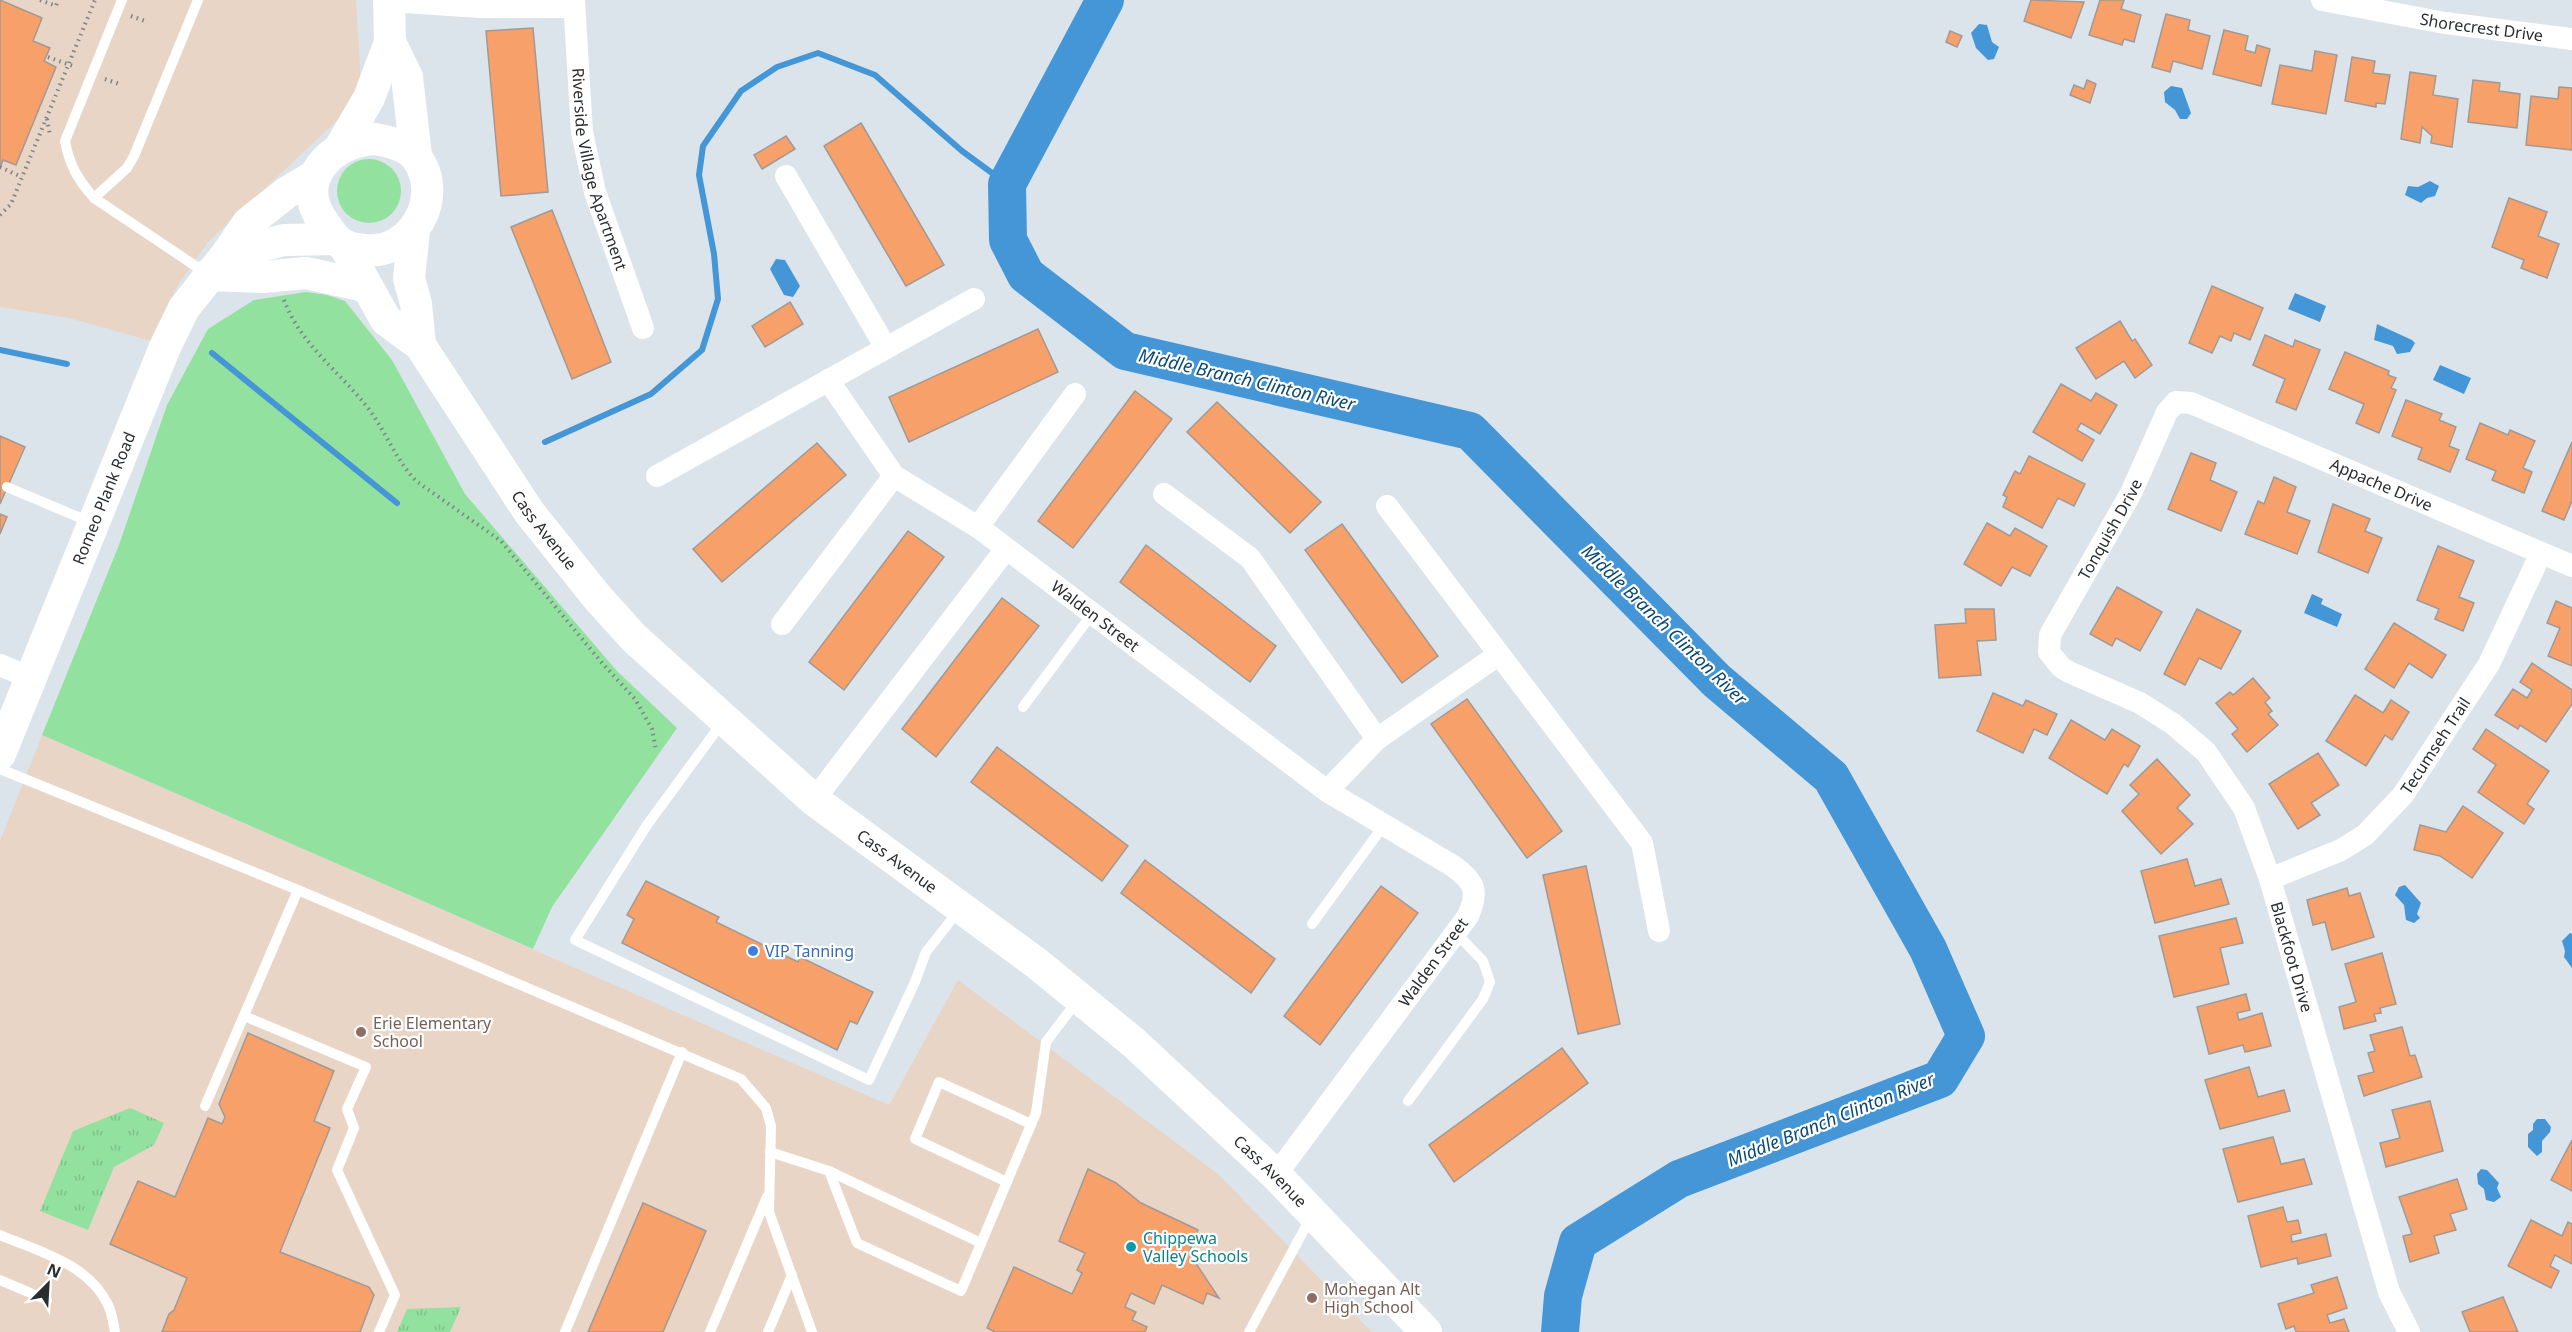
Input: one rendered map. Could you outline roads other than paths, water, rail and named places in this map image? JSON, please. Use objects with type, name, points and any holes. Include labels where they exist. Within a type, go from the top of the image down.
[{"type":"main road","points":[[340,242],[320,218],[315,204],[316,175],[322,164],[341,146],[369,98],[390,42],[389,0]]},
{"type":"main road","points":[[217,265],[284,240],[340,242],[370,250],[384,248],[405,240],[414,231],[420,221],[427,193],[422,168],[416,156],[407,77],[390,42]]},
{"type":"main road","points":[[341,146],[359,140],[375,139],[405,148],[416,156]]},
{"type":"main road","name":"Romeo Plank Road","points":[[0,754],[165,347],[184,308],[248,223],[286,193],[316,175]]},
{"type":"main road","name":"Cass Avenue","points":[[414,231],[410,278],[416,304],[420,345]]},
{"type":"main road","name":"Cass Avenue","points":[[340,242],[386,320],[420,345],[495,463],[565,558],[634,638],[814,800],[1079,998],[1173,1077],[1276,1175],[1426,1332]]},
{"type":"main road","points":[[217,265],[263,277],[306,273],[365,286]]},
{"type":"street","name":"Riverside Village Apartment","points":[[389,0],[481,7],[574,4],[582,132],[593,182],[643,328]]},
{"type":"street","name":"Shorecrest Drive","points":[[2322,0],[2445,23],[2572,39]]},
{"type":"street","points":[[786,176],[886,348]]},
{"type":"street","points":[[657,476],[974,299]]},
{"type":"street","name":"Walden Street","points":[[828,380],[894,476],[978,527],[1327,791],[1453,866],[1465,875],[1474,887],[1474,901],[1456,933],[1276,1175]]},
{"type":"street","points":[[978,527],[1075,394]]},
{"type":"street","name":"Tonquish Drive","points":[[2061,668],[2049,652],[2050,634],[2131,493],[2168,412],[2176,402],[2191,403]]},
{"type":"street","name":"Appache Drive","points":[[2191,403],[2572,566]]},
{"type":"street","points":[[782,624],[894,476]]},
{"type":"street","points":[[1164,494],[1250,558],[1377,739]]},
{"type":"street","points":[[1388,506],[1498,655],[1642,843],[1659,931]]},
{"type":"street","points":[[814,800],[1006,549]]},
{"type":"street","name":"Tecumseh Trail","points":[[2270,879],[2341,850],[2365,835],[2403,795],[2489,664],[2541,553]]},
{"type":"street","points":[[1327,791],[1377,739],[1498,655]]},
{"type":"street","points":[[0,665],[31,678]]},
{"type":"street","name":"Blackfoot Drive","points":[[2061,668],[2140,703],[2173,724],[2206,752],[2244,808],[2270,879],[2389,1293],[2409,1332]]},
{"type":"lane","points":[[122,0],[65,141],[69,159],[79,182],[94,198],[217,265]]},
{"type":"lane","points":[[94,198],[127,168],[134,156],[198,0]]},
{"type":"lane","points":[[7,487],[93,524]]},
{"type":"lane","points":[[1023,707],[1092,614]]},
{"type":"lane","points":[[724,720],[647,825],[575,940],[869,1080],[915,982],[926,952],[961,908]]},
{"type":"lane","points":[[0,769],[298,890],[725,1070],[741,1079],[766,1108],[771,1126],[769,1212],[812,1332]]},
{"type":"lane","points":[[1312,924],[1384,825]]},
{"type":"lane","points":[[205,1106],[298,890]]},
{"type":"lane","points":[[1408,1101],[1483,999],[1490,982],[1483,961],[1456,933]]},
{"type":"lane","points":[[829,1171],[857,1243],[961,1291],[1036,1113],[1046,1041],[1079,998]]},
{"type":"lane","points":[[244,1016],[366,1067],[347,1109],[354,1128],[337,1170],[395,1295],[379,1332]]},
{"type":"lane","points":[[565,1332],[682,1052]]},
{"type":"lane","points":[[1007,1182],[915,1139],[939,1082],[1031,1124]]},
{"type":"lane","points":[[770,1152],[829,1171],[981,1243]]},
{"type":"lane","points":[[710,1332],[770,1191]]},
{"type":"lane","points":[[1249,1332],[1312,1215]]},
{"type":"lane","points":[[0,1235],[75,1267],[93,1282],[108,1305],[115,1332]]},
{"type":"lane","points":[[768,1332],[792,1275]]},
{"type":"lane","points":[[0,1280],[47,1300]]},
{"type":"water","points":[[1979,24],[1987,25],[1992,42],[1999,47],[1994,59],[1988,60],[1976,48],[1971,33]]},
{"type":"water","points":[[2171,86],[2182,88],[2191,113],[2187,119],[2180,119],[2175,110],[2165,102],[2164,92]]},
{"type":"water","points":[[2430,181],[2439,186],[2435,196],[2421,203],[2405,195],[2408,186],[2418,187]]},
{"type":"water","points":[[776,259],[785,260],[800,286],[793,297],[784,295],[770,269]]},
{"type":"water","points":[[2295,293],[2326,306],[2320,322],[2288,309]]},
{"type":"water","points":[[2377,324],[2412,340],[2415,343],[2410,352],[2397,354],[2393,346],[2374,340]]},
{"type":"water","points":[[2440,365],[2471,378],[2464,394],[2433,380]]},
{"type":"water","points":[[2312,594],[2323,599],[2321,604],[2342,614],[2337,627],[2304,613]]},
{"type":"water","points":[[2405,885],[2421,903],[2417,914],[2420,918],[2414,923],[2406,920],[2404,905],[2395,895],[2399,887]]},
{"type":"water","points":[[2570,933],[2572,934],[2572,968],[2564,957],[2562,941]]},
{"type":"water","points":[[2537,1119],[2545,1119],[2551,1127],[2550,1132],[2542,1141],[2542,1152],[2537,1156],[2528,1147],[2528,1134],[2533,1130],[2533,1124]]},
{"type":"water","points":[[2481,1169],[2487,1170],[2499,1183],[2497,1188],[2501,1197],[2494,1202],[2486,1200],[2484,1189],[2478,1184],[2477,1174]]},
{"type":"waterway","name":"Middle Branch Clinton River","points":[[1105,0],[1007,184],[1008,240],[1026,275],[1125,351],[1470,431],[1717,681],[1831,777],[1928,949],[1966,1036],[1940,1079],[1679,1179],[1578,1242],[1563,1296],[1560,1332]]},
{"type":"waterway","points":[[545,442],[651,394],[702,350],[718,299],[714,254],[699,175],[703,146],[741,91],[777,67],[818,53],[875,75],[962,151],[1007,184]]},
{"type":"waterway","points":[[0,350],[67,364]]},
{"type":"waterway","points":[[212,353],[397,503]]},
{"type":"place","name":"VIP Tanning","points":[[753,951]]},
{"type":"place","name":"Erie Elementary School","points":[[361,1032]]},
{"type":"place","name":"Chippewa Valley Schools","points":[[1131,1247]]},
{"type":"place","name":"Mohegan Alt High School","points":[[1312,1298]]}]
